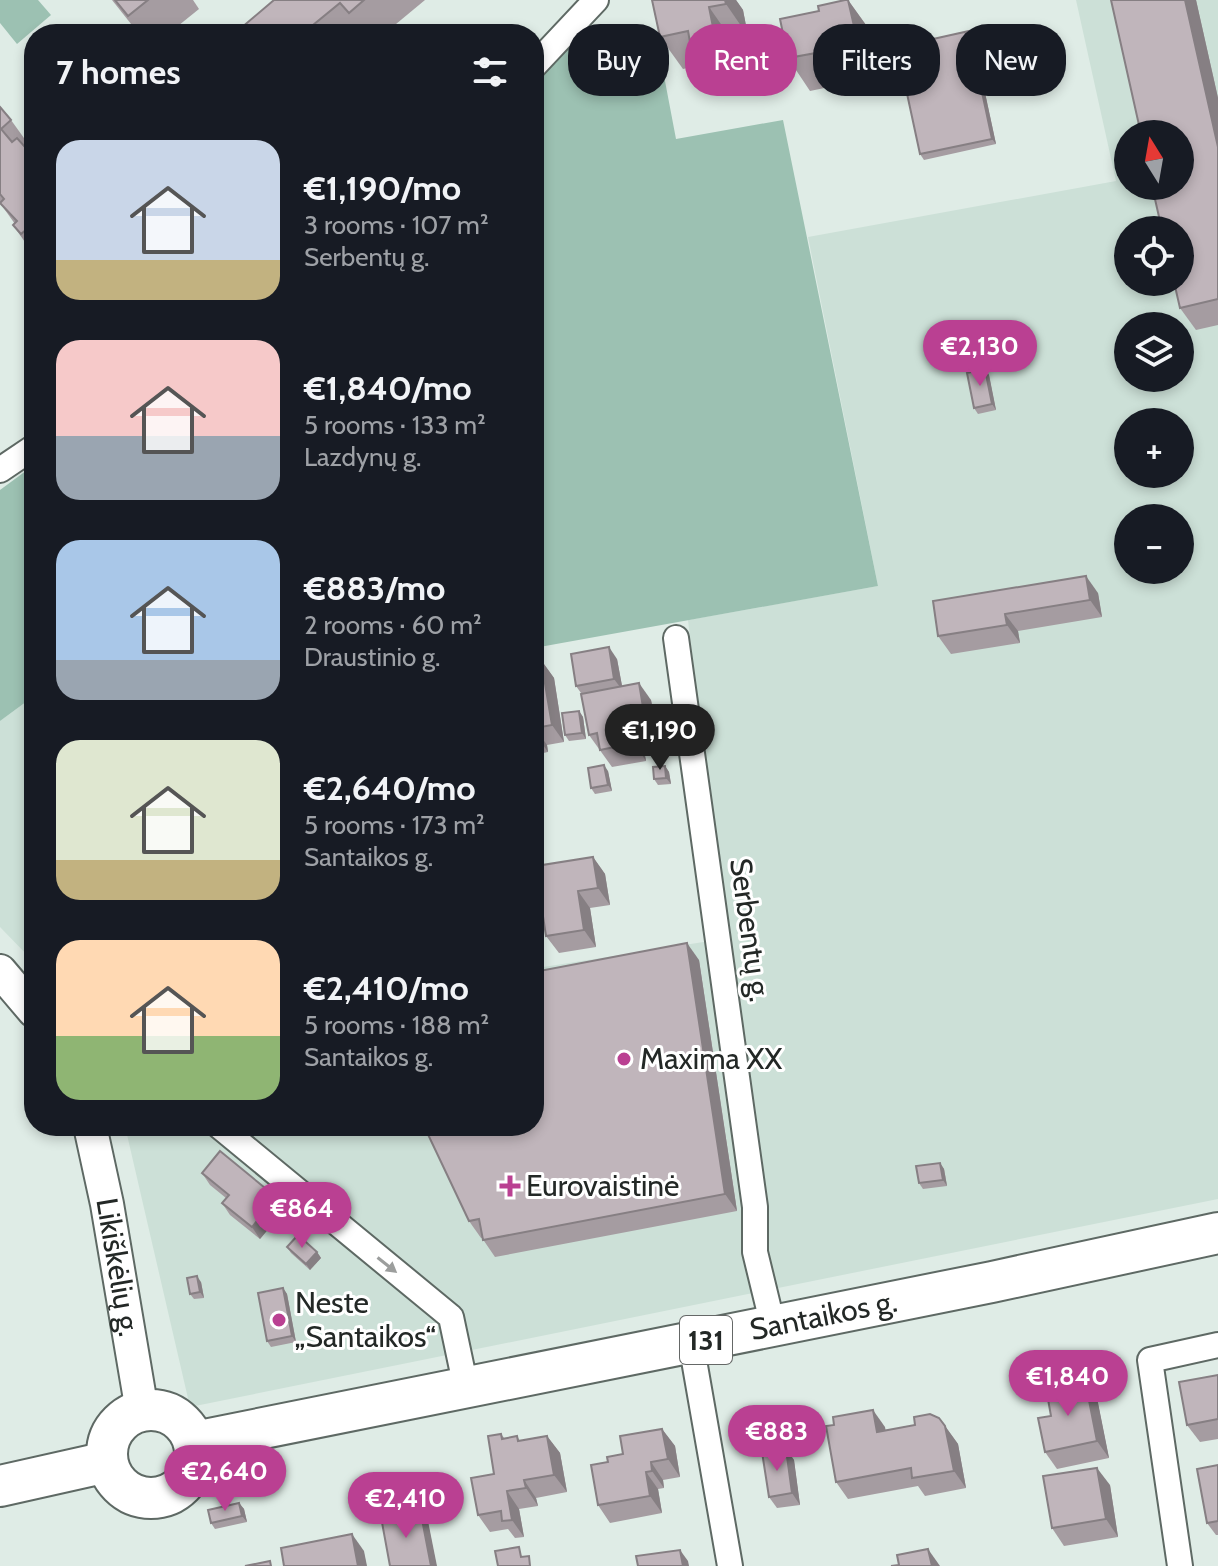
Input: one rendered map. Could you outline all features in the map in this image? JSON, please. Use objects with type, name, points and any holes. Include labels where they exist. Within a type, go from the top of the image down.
[{"type":"main road","name":"Santaikos g.","points":[[194,1442],[1218,1233]]},
{"type":"main road","points":[[158,1410],[174,1416],[194,1442],[195,1458],[191,1473],[181,1486],[168,1495],[153,1498],[137,1496],[123,1489],[107,1462],[107,1448],[118,1424],[142,1411],[158,1410]]},
{"type":"main road","points":[[0,1486],[107,1462]]},
{"type":"street","points":[[544,55],[596,0]]},
{"type":"street","points":[[0,470],[24,454]]},
{"type":"street","name":"Serbentų g.","points":[[676,638],[753,1192],[755,1252],[773,1326]]},
{"type":"street","name":"Likiškėlių g.","points":[[92,1136],[107,1204],[142,1411]]},
{"type":"street","points":[[231,1136],[451,1317],[466,1388]]},
{"type":"street","points":[[691,1343],[730,1566]]},
{"type":"street","points":[[1180,1566],[1150,1360],[1218,1345]]},
{"type":"shaded area","points":[[1076,0],[1218,0],[1218,1199],[190,1407],[127,1136],[544,1136],[544,967],[729,938],[709,807],[688,620],[878,586],[808,237],[1114,181],[1114,200],[1194,200],[1194,120],[1114,120],[1114,172]]},
{"type":"shaded area","points":[[24,703],[24,952],[0,927],[0,721]]},
{"type":"green space","points":[[0,0],[38,0],[51,15],[40,24],[24,24],[24,38],[17,44],[0,23]]},
{"type":"green space","points":[[568,48],[568,96],[668,96],[676,139],[783,120],[878,586],[544,646],[544,73]]},
{"type":"green space","points":[[24,472],[24,703],[0,721],[0,490]]},
{"type":"building","points":[[115,0],[148,0],[128,16]]},
{"type":"building","points":[[274,0],[364,0],[349,13],[340,3],[314,24],[246,24]]},
{"type":"building","points":[[652,0],[725,0],[726,4],[709,7],[712,24],[685,24],[685,32],[669,35],[669,24],[657,24]]},
{"type":"building","points":[[848,0],[854,24],[813,24],[813,54],[797,56],[797,24],[781,24],[780,19],[819,11],[818,6]]},
{"type":"building","points":[[1111,0],[1185,0],[1218,147],[1218,299],[1180,308],[1177,296],[1194,296],[1194,216],[1159,216],[1155,200],[1194,200],[1194,120],[1138,120]]},
{"type":"building","points":[[956,34],[956,96],[983,96],[992,139],[920,154],[908,96],[940,96],[940,37]]},
{"type":"building","points":[[0,107],[11,120],[1,129],[12,142],[17,138],[24,146],[24,232],[21,234],[13,225],[17,221],[0,203],[4,199],[0,194]]},
{"type":"building","points":[[985,369],[992,404],[974,408],[967,373]]},
{"type":"building","points":[[1086,576],[1090,600],[1005,614],[1007,625],[938,636],[933,601]]},
{"type":"building","points":[[609,647],[614,679],[576,686],[571,654]]},
{"type":"building","points":[[544,678],[552,725],[544,726]]},
{"type":"building","points":[[639,683],[646,725],[631,727],[634,743],[600,750],[597,733],[589,735],[581,694]]},
{"type":"building","points":[[579,711],[582,733],[565,735],[562,713]]},
{"type":"building","points":[[604,765],[608,785],[591,788],[588,768]]},
{"type":"building","points":[[665,766],[666,778],[654,779],[653,767]]},
{"type":"building","points":[[593,857],[598,888],[578,891],[584,930],[546,936],[544,865]]},
{"type":"building","name":"Maxima XX","points":[[687,943],[725,1194],[483,1240],[479,1219],[469,1221],[429,1136],[544,1136],[544,970]]},
{"type":"building","points":[[220,1151],[276,1197],[252,1227],[222,1203],[229,1195],[202,1173]]},
{"type":"building","points":[[940,1163],[943,1180],[919,1183],[916,1166]]},
{"type":"building","points":[[298,1235],[317,1252],[306,1264],[287,1247]]},
{"type":"building","points":[[197,1276],[200,1292],[190,1294],[187,1278]]},
{"type":"building","points":[[283,1288],[292,1336],[267,1341],[258,1293]]},
{"type":"building","points":[[1218,1375],[1218,1419],[1187,1425],[1179,1382]]},
{"type":"building","points":[[1085,1380],[1097,1441],[1045,1452],[1038,1418],[1051,1416],[1046,1388]]},
{"type":"building","points":[[873,1410],[877,1432],[915,1425],[914,1417],[930,1414],[939,1418],[945,1426],[954,1471],[912,1478],[911,1468],[836,1482],[826,1426],[834,1425],[833,1417]]},
{"type":"building","points":[[662,1429],[668,1459],[651,1462],[652,1471],[646,1472],[650,1496],[598,1505],[591,1465],[608,1462],[607,1457],[623,1454],[620,1436]]},
{"type":"building","points":[[501,1434],[502,1439],[517,1436],[518,1441],[547,1436],[554,1475],[524,1480],[526,1488],[507,1491],[512,1520],[502,1521],[501,1511],[478,1515],[471,1478],[494,1474],[488,1436]]},
{"type":"building","points":[[786,1449],[792,1493],[769,1497],[762,1452]]},
{"type":"building","points":[[1218,1465],[1218,1521],[1207,1523],[1197,1469]]},
{"type":"building","points":[[1097,1468],[1106,1519],[1052,1528],[1043,1476]]},
{"type":"building","points":[[239,1503],[242,1516],[211,1523],[208,1510]]},
{"type":"building","points":[[420,1509],[431,1566],[390,1566],[381,1517]]},
{"type":"building","points":[[352,1534],[358,1566],[284,1566],[281,1548]]},
{"type":"building","points":[[519,1547],[521,1557],[529,1556],[530,1566],[498,1566],[495,1551]]},
{"type":"building","points":[[928,1549],[932,1566],[891,1566],[899,1565],[897,1555]]},
{"type":"building","points":[[680,1550],[683,1566],[638,1566],[636,1556]]},
{"type":"building","points":[[270,1561],[271,1566],[245,1566]]},
{"type":"place","name":"Maxima XX","points":[[624,1059]]},
{"type":"place","name":"Eurovaistinė","points":[[510,1186]]},
{"type":"place","name":"Neste „Santaikos“","points":[[279,1320]]}]
